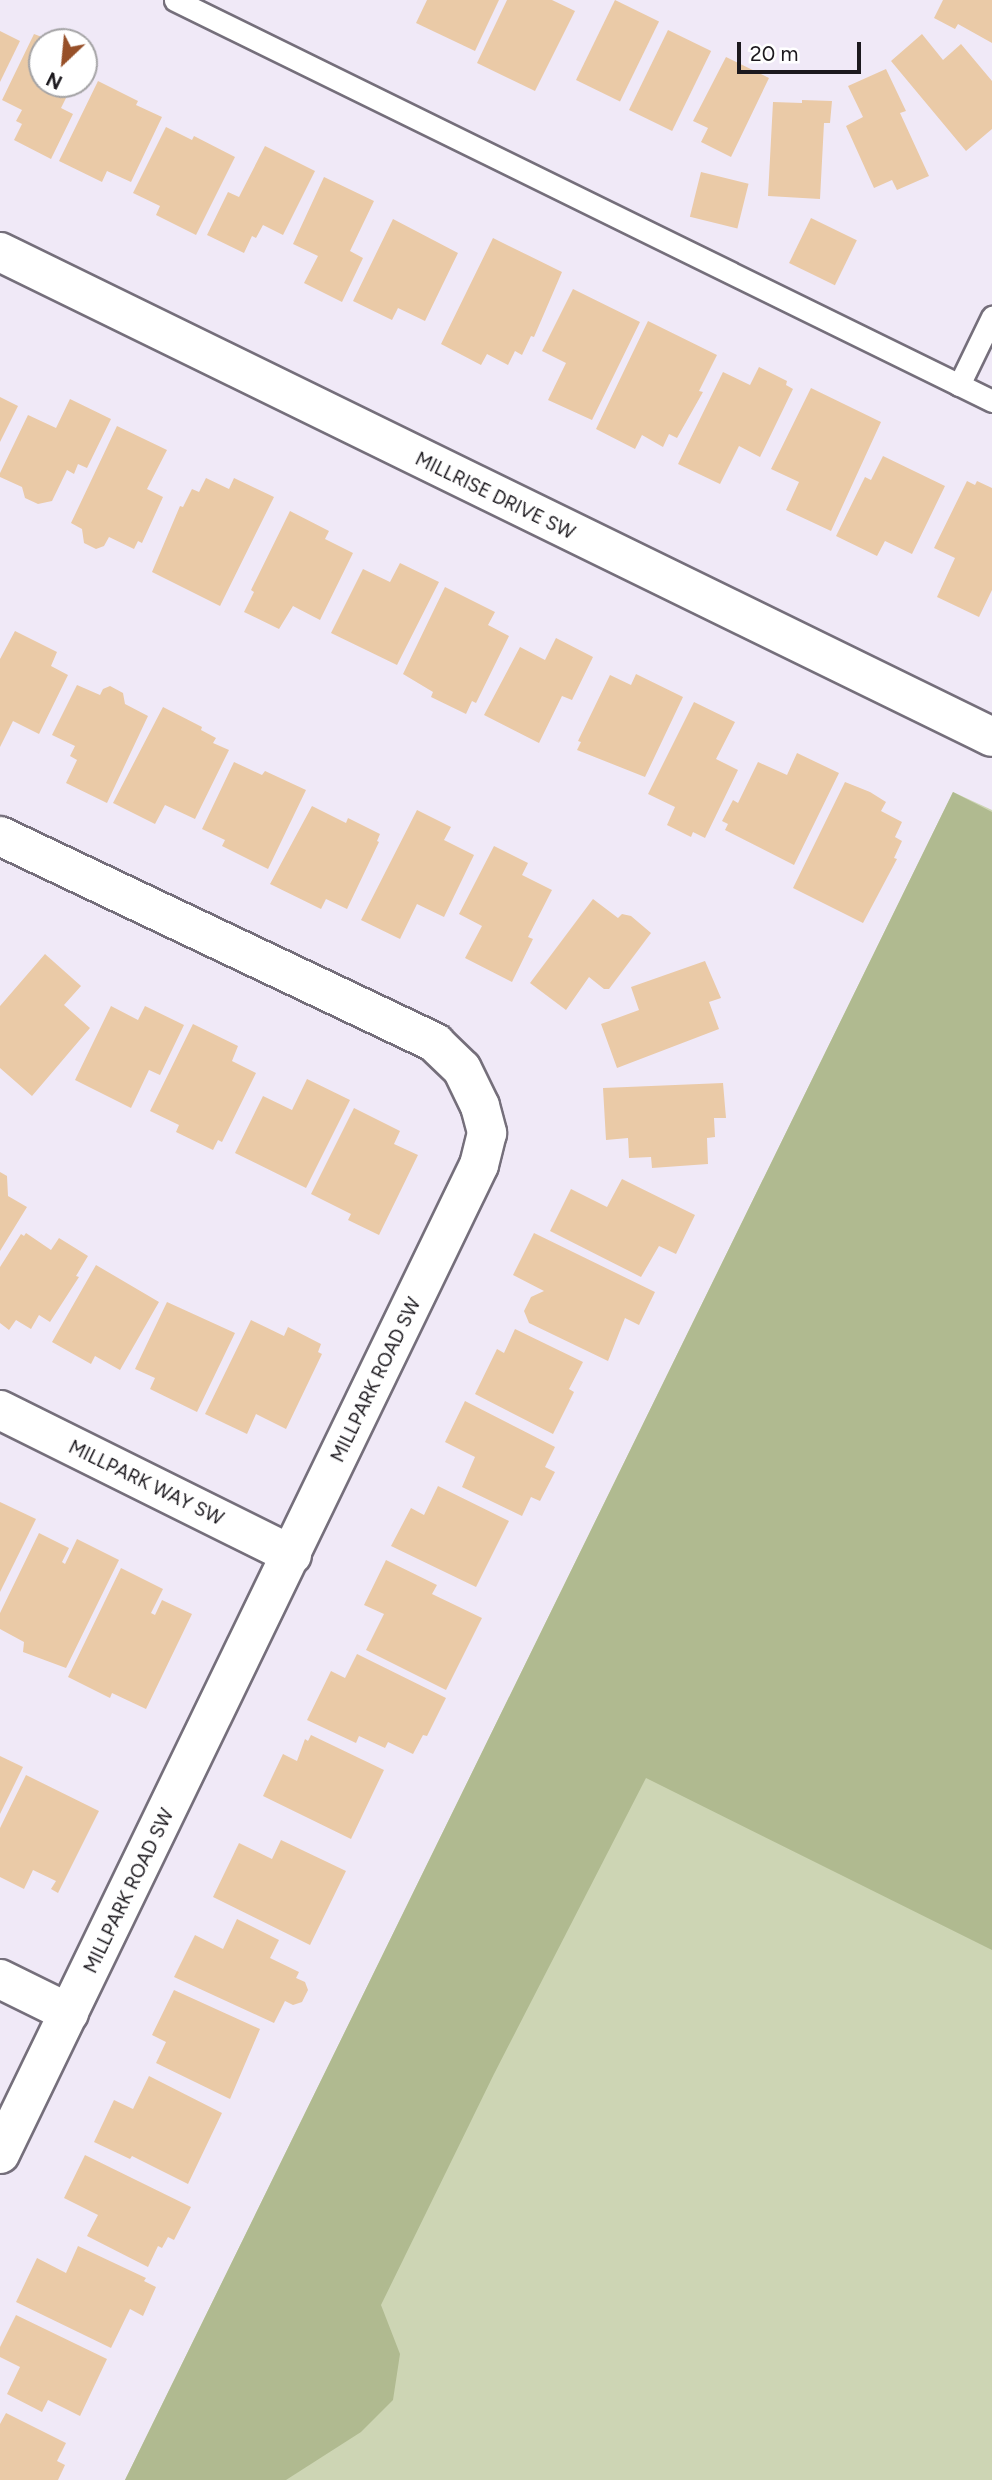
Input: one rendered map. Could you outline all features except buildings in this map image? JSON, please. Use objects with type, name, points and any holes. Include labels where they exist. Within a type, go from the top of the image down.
[{"type":"street","name":"MILLRISE DRIVE SW","points":[[0,252],[992,737]]},
{"type":"street","name":"MILLPARK ROAD SW","points":[[0,836],[435,1043],[462,1069],[480,1106],[487,1133],[479,1166],[0,2154]]},
{"type":"street","name":"MILLPARK WAY SW","points":[[0,1410],[292,1556]]},
{"type":"street","points":[[0,1979],[69,2013]]},
{"type":"lane","points":[[176,0],[992,401]]},
{"type":"lane","points":[[959,385],[992,317]]},
{"type":"green space","points":[[953,792],[992,810],[992,2480],[125,2480]]},
{"type":"green space","points":[[953,792],[992,812],[992,1950],[646,1778],[494,2074],[381,2305],[400,2354],[393,2400],[361,2432],[286,2480],[125,2480]]}]
